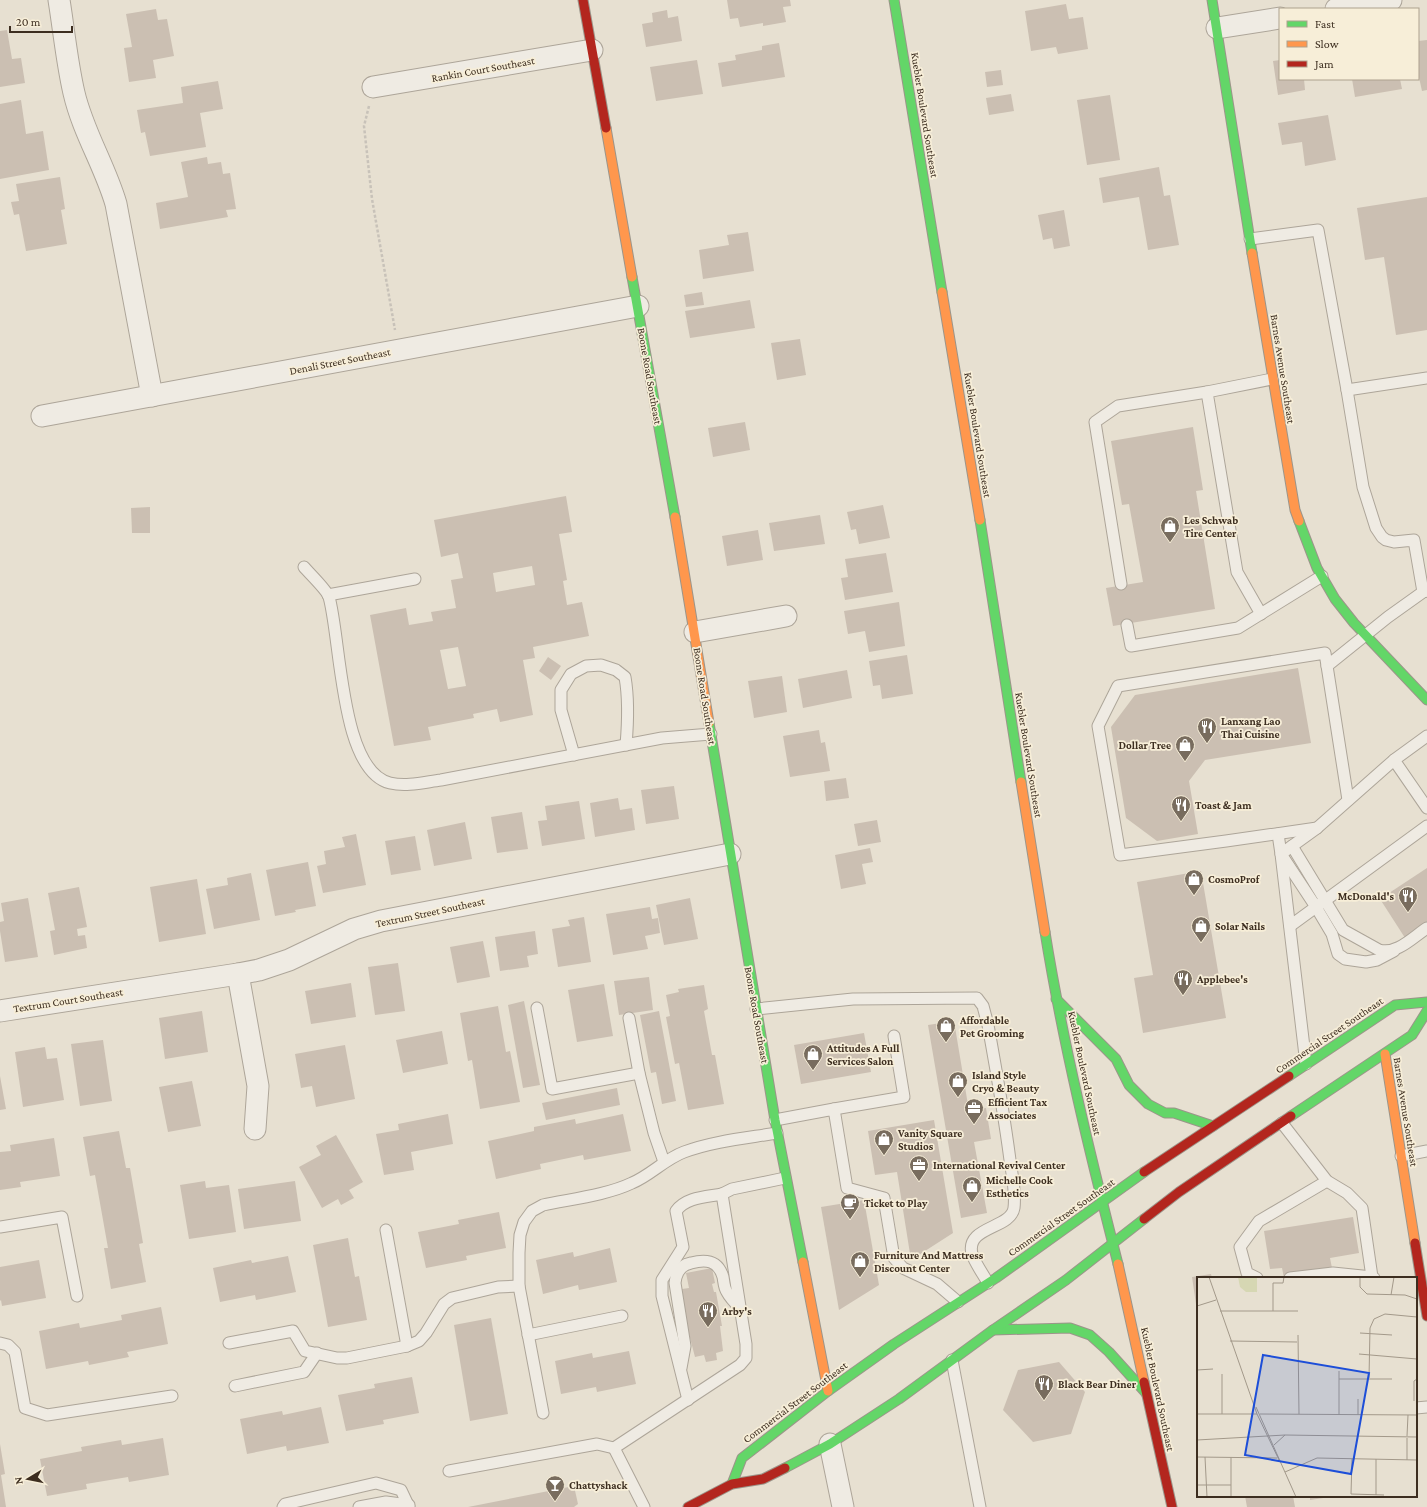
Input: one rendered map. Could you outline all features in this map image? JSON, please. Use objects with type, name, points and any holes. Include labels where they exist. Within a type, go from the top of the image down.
[{"type":"main road","name":"Boone Road Southeast","points":[[583,0],[695,632],[730,854],[777,1133],[828,1391]]},
{"type":"main road","name":"Kuebler Boulevard Southeast","points":[[894,0],[1056,999],[1102,1204],[1123,1285],[1148,1394],[1172,1507]]},
{"type":"main road","name":"Barnes Avenue Southeast","points":[[1212,0],[1272,379],[1295,510],[1305,538],[1322,576],[1335,599],[1354,623],[1427,700]]},
{"type":"main road","points":[[1056,999],[1116,1059],[1129,1085],[1148,1104],[1165,1113],[1174,1113],[1213,1126]]},
{"type":"main road","name":"Commercial Street Southeast","points":[[732,1484],[742,1458],[828,1391],[894,1344],[988,1283],[1102,1204],[1166,1157],[1394,1006],[1427,1002]]},
{"type":"main road","points":[[688,1507],[732,1484],[763,1479],[830,1444],[899,1399],[993,1330],[1066,1280],[1113,1245],[1179,1192],[1412,1035],[1427,1011]]},
{"type":"main road","name":"Barnes Avenue Southeast","points":[[1385,1054],[1419,1280],[1427,1316]]},
{"type":"main road","points":[[993,1330],[1070,1328],[1090,1335],[1109,1352],[1148,1394]]},
{"type":"street","points":[[59,0],[74,94],[86,131],[110,184],[116,204],[152,396]]},
{"type":"street","points":[[1342,8],[1391,0]]},
{"type":"street","points":[[1217,28],[1279,18]]},
{"type":"street","name":"Rankin Court Southeast","points":[[374,87],[592,50]]},
{"type":"street","name":"Denali Street Southeast","points":[[42,416],[638,306]]},
{"type":"street","points":[[695,632],[786,616]]},
{"type":"street","name":"Textrum Street Southeast","points":[[136,990],[259,970],[289,960],[354,929],[381,921],[730,854]]},
{"type":"street","points":[[238,974],[258,1086],[256,1129]]},
{"type":"street","name":"Textrum Court Southeast","points":[[0,1011],[136,990]]},
{"type":"street","points":[[830,1444],[843,1507]]},
{"type":"lane","points":[[1250,239],[1318,230],[1348,390],[1362,487],[1376,528],[1382,537],[1386,540],[1394,542],[1414,540],[1425,591],[1365,635],[1327,666]]},
{"type":"lane","points":[[1348,390],[1427,378]]},
{"type":"lane","points":[[1121,584],[1095,422],[1118,406],[1207,392],[1272,379]]},
{"type":"lane","points":[[1207,392],[1237,572],[1261,614]]},
{"type":"lane","points":[[304,567],[328,596],[350,721],[356,745],[366,766],[379,778],[390,783],[406,785],[441,780],[662,738],[711,734]]},
{"type":"lane","points":[[1127,625],[1131,646],[1238,628],[1322,576]]},
{"type":"lane","points":[[328,596],[415,579]]},
{"type":"lane","points":[[1317,828],[1120,855],[1098,726],[1118,686],[1325,653],[1348,800]]},
{"type":"lane","points":[[574,755],[561,710],[561,690],[571,674],[586,666],[601,665],[616,670],[625,677],[628,693],[626,745]]},
{"type":"lane","points":[[1281,854],[1317,828],[1394,760],[1427,736]]},
{"type":"lane","points":[[1394,760],[1427,808]]},
{"type":"lane","points":[[1290,926],[1427,826]]},
{"type":"lane","points":[[1278,834],[1306,1064]]},
{"type":"lane","points":[[1292,846],[1343,930],[1379,950],[1385,952],[1394,951]]},
{"type":"lane","points":[[1281,854],[1332,934],[1338,954],[1345,959],[1366,962],[1378,960],[1394,951],[1427,928]]},
{"type":"lane","points":[[756,1009],[853,999],[977,998],[983,1006],[988,1024],[1014,1192],[1014,1209],[1011,1215],[980,1234],[974,1239],[972,1245],[972,1254],[988,1283]]},
{"type":"lane","points":[[537,1008],[552,1089],[639,1073]]},
{"type":"lane","points":[[629,1018],[639,1073],[654,1133],[664,1162]]},
{"type":"lane","points":[[775,1120],[904,1097],[894,1036]]},
{"type":"lane","points":[[834,1109],[847,1188],[884,1198],[894,1258],[903,1268],[937,1284],[958,1302]]},
{"type":"lane","points":[[1282,1123],[1327,1181],[1347,1193],[1362,1208],[1373,1277],[1333,1273],[1299,1277]]},
{"type":"lane","points":[[543,1413],[519,1286],[520,1235],[524,1222],[532,1211],[543,1205],[618,1189],[633,1183],[664,1162],[684,1152],[707,1145],[777,1133]]},
{"type":"lane","points":[[1401,1156],[1427,1151]]},
{"type":"lane","points":[[688,1400],[662,1296],[662,1280],[683,1247],[676,1211],[681,1205],[688,1201],[722,1194],[732,1189],[785,1178]]},
{"type":"lane","points":[[1255,1277],[1247,1273],[1240,1247],[1259,1221],[1327,1181]]},
{"type":"lane","points":[[449,1471],[597,1444],[614,1448],[740,1365],[746,1358],[746,1344],[722,1194]]},
{"type":"lane","points":[[0,1227],[62,1217],[77,1296]]},
{"type":"lane","points":[[386,1230],[407,1346]]},
{"type":"lane","points":[[680,1371],[685,1346],[675,1283],[676,1274],[682,1266],[698,1261],[708,1261],[715,1264],[720,1269],[726,1292],[741,1310]]},
{"type":"lane","points":[[229,1343],[292,1331],[305,1351],[336,1358],[347,1358],[407,1346],[419,1341],[426,1333],[444,1304],[452,1298],[498,1287],[519,1286]]},
{"type":"lane","points":[[528,1335],[622,1316]]},
{"type":"lane","points":[[0,1343],[8,1344],[15,1352],[25,1408],[47,1415],[172,1396]]},
{"type":"lane","points":[[235,1386],[304,1372],[317,1354]]},
{"type":"lane","points":[[952,1360],[980,1507]]},
{"type":"lane","points":[[1417,1408],[1427,1407]]},
{"type":"lane","points":[[614,1448],[644,1507]]},
{"type":"lane","points":[[283,1507],[285,1504],[376,1483],[402,1490],[409,1506]]},
{"type":"lane","points":[[359,1507],[386,1502],[409,1506]]},
{"type":"path","points":[[374,87],[364,126],[372,199],[399,350]]},
{"type":"building","points":[[727,0],[790,0],[791,6],[783,7],[786,22],[763,26],[763,23],[740,27],[738,18],[730,19]]},
{"type":"building","points":[[1066,4],[1069,19],[1083,17],[1088,49],[1058,54],[1056,47],[1031,51],[1025,11]]},
{"type":"building","points":[[156,9],[158,20],[167,19],[174,56],[153,60],[156,78],[129,82],[124,48],[132,47],[126,14]]},
{"type":"building","points":[[667,10],[668,18],[678,16],[682,41],[646,47],[642,24],[653,22],[652,13]]},
{"type":"building","points":[[7,30],[12,59],[21,58],[25,83],[0,87],[0,31]]},
{"type":"building","points":[[1427,40],[1427,90],[1422,91],[1419,78],[1419,41]]},
{"type":"building","points":[[779,43],[785,77],[722,87],[718,63],[736,60],[735,55],[762,50],[762,46]]},
{"type":"building","points":[[697,60],[703,94],[656,101],[650,67]]},
{"type":"building","points":[[1279,60],[1279,80],[1304,80],[1305,90],[1278,95],[1273,61]]},
{"type":"building","points":[[1001,70],[1003,85],[987,87],[985,72]]},
{"type":"building","points":[[1352,80],[1400,80],[1402,89],[1355,97]]},
{"type":"building","points":[[218,81],[223,109],[200,113],[206,147],[150,156],[145,132],[141,133],[137,110],[183,103],[181,87]]},
{"type":"building","points":[[1011,94],[1014,111],[989,115],[986,98]]},
{"type":"building","points":[[1110,95],[1120,160],[1087,165],[1077,100]]},
{"type":"building","points":[[21,100],[26,134],[43,131],[49,170],[0,179],[0,104]]},
{"type":"building","points":[[1328,115],[1336,160],[1305,166],[1302,142],[1282,145],[1278,123]]},
{"type":"building","points":[[207,157],[208,164],[221,162],[223,174],[230,173],[236,209],[226,210],[228,217],[160,229],[156,203],[188,197],[181,162]]},
{"type":"building","points":[[1159,167],[1164,196],[1170,195],[1179,245],[1148,250],[1139,197],[1103,203],[1099,178]]},
{"type":"building","points":[[60,177],[65,209],[61,210],[67,244],[26,251],[19,214],[14,215],[11,202],[19,201],[16,184]]},
{"type":"building","points":[[1427,197],[1427,330],[1396,335],[1384,257],[1365,260],[1357,208]]},
{"type":"building","points":[[1064,210],[1070,246],[1054,249],[1052,238],[1043,240],[1038,215]]},
{"type":"building","points":[[748,232],[754,271],[703,279],[699,250],[729,245],[727,235]]},
{"type":"building","points":[[702,292],[704,305],[686,307],[684,295]]},
{"type":"building","points":[[750,300],[755,328],[690,338],[685,311]]},
{"type":"building","points":[[800,339],[806,375],[777,380],[771,343]]},
{"type":"building","points":[[745,422],[750,450],[713,457],[708,428]]},
{"type":"building","name":"Les Schwab Tire Center","points":[[1193,427],[1203,490],[1196,491],[1215,609],[1113,626],[1106,588],[1143,582],[1129,504],[1122,505],[1111,441]]},
{"type":"building","points":[[566,496],[572,532],[559,534],[567,580],[563,581],[567,605],[582,602],[589,636],[533,647],[535,658],[523,660],[533,715],[500,722],[497,709],[473,714],[474,718],[428,727],[431,740],[394,746],[370,615],[406,608],[409,625],[433,621],[431,612],[456,608],[451,580],[463,578],[458,553],[441,557],[434,520]],"holes":[[[532,566],[535,585],[496,592],[493,573]],[[458,647],[466,686],[448,689],[440,650]]]},
{"type":"building","points":[[883,505],[890,538],[859,544],[856,529],[851,530],[847,512]]},
{"type":"building","points":[[150,507],[150,533],[132,533],[131,508]]},
{"type":"building","points":[[820,515],[825,544],[774,551],[769,523]]},
{"type":"building","points":[[758,530],[763,560],[727,566],[722,536]]},
{"type":"building","points":[[886,553],[893,592],[845,600],[841,578],[848,577],[845,559]]},
{"type":"building","points":[[899,602],[905,646],[869,652],[865,631],[848,634],[844,611]]},
{"type":"building","points":[[907,655],[913,694],[882,699],[880,685],[873,686],[869,661]]},
{"type":"building","points":[[548,657],[561,666],[551,680],[539,671]]},
{"type":"building","points":[[1298,668],[1311,743],[1205,760],[1189,781],[1198,834],[1157,841],[1126,818],[1111,727],[1135,695]]},
{"type":"building","points":[[847,670],[852,698],[803,708],[798,679]]},
{"type":"building","points":[[782,676],[787,712],[754,718],[748,681]]},
{"type":"building","points":[[819,730],[821,743],[825,742],[830,771],[790,777],[783,736]]},
{"type":"building","points":[[846,778],[849,798],[826,801],[824,781]]},
{"type":"building","points":[[674,786],[679,819],[646,824],[641,790]]},
{"type":"building","points":[[618,798],[620,810],[632,808],[635,830],[595,837],[590,803]]},
{"type":"building","points":[[579,801],[585,839],[542,846],[538,821],[547,820],[545,806]]},
{"type":"building","points":[[522,812],[528,849],[497,853],[491,817]]},
{"type":"building","points":[[877,820],[881,842],[858,846],[854,824]]},
{"type":"building","points":[[465,822],[472,859],[434,866],[427,830]]},
{"type":"building","points":[[356,834],[366,885],[323,893],[317,866],[326,864],[324,851],[345,847],[342,837]]},
{"type":"building","points":[[415,836],[421,870],[391,875],[385,841]]},
{"type":"building","points":[[870,848],[873,862],[862,864],[866,884],[841,889],[835,855]]},
{"type":"building","points":[[308,862],[316,906],[275,916],[266,870]]},
{"type":"building","name":"McDonald's","points":[[1427,868],[1427,927],[1407,941],[1380,899]]},
{"type":"building","points":[[1201,871],[1226,1018],[1143,1033],[1134,978],[1153,975],[1137,882]]},
{"type":"building","points":[[251,873],[260,920],[214,929],[206,889],[228,885],[227,878]]},
{"type":"building","points":[[197,879],[206,934],[159,942],[150,887]]},
{"type":"building","points":[[79,887],[87,927],[77,929],[78,936],[85,935],[87,948],[54,955],[50,931],[55,930],[48,893]]},
{"type":"building","points":[[28,898],[38,957],[5,962],[0,931],[0,922],[4,921],[1,903]]},
{"type":"building","points":[[690,898],[698,939],[664,945],[656,905]]},
{"type":"building","points":[[650,907],[652,919],[658,918],[660,933],[645,936],[648,949],[613,955],[606,914]]},
{"type":"building","points":[[584,917],[591,962],[558,967],[552,929],[570,926],[568,920]]},
{"type":"building","points":[[535,931],[538,954],[527,956],[529,967],[500,971],[495,937]]},
{"type":"building","points":[[483,941],[490,977],[457,983],[450,947]]},
{"type":"building","points":[[398,963],[405,1011],[375,1015],[368,967]]},
{"type":"building","points":[[649,977],[653,1010],[619,1015],[614,981]]},
{"type":"building","points":[[351,983],[356,1017],[311,1024],[305,991]]},
{"type":"building","points":[[604,984],[613,1036],[577,1042],[568,990]]},
{"type":"building","points":[[704,985],[708,1009],[704,1011],[712,1055],[715,1055],[724,1104],[688,1110],[679,1063],[675,1064],[666,1017],[670,1016],[666,995],[679,992],[678,989]]},
{"type":"building","points":[[524,1001],[540,1085],[523,1088],[508,1005]]},
{"type":"building","points":[[498,1006],[506,1052],[510,1051],[520,1102],[480,1109],[472,1060],[468,1061],[460,1013]]},
{"type":"building","points":[[202,1011],[208,1052],[165,1059],[159,1018]]},
{"type":"building","points":[[659,1011],[676,1101],[662,1104],[656,1072],[651,1073],[640,1015]]},
{"type":"building","points":[[954,1021],[969,1111],[986,1108],[991,1139],[974,1142],[987,1213],[961,1218],[928,1025]]},
{"type":"building","points":[[442,1031],[448,1064],[403,1073],[396,1040]]},
{"type":"building","points":[[864,1033],[871,1072],[801,1084],[794,1045]]},
{"type":"building","points":[[103,1040],[112,1101],[80,1106],[71,1044]]},
{"type":"building","points":[[345,1045],[355,1099],[316,1107],[312,1086],[301,1088],[295,1054]]},
{"type":"building","points":[[45,1047],[47,1059],[57,1058],[64,1100],[23,1107],[15,1052]]},
{"type":"building","points":[[0,1076],[6,1109],[0,1110]]},
{"type":"building","points":[[192,1081],[201,1126],[168,1132],[159,1087]]},
{"type":"building","points":[[617,1088],[620,1105],[546,1120],[542,1103]]},
{"type":"building","points":[[448,1114],[453,1144],[411,1152],[414,1170],[384,1175],[376,1134],[399,1130],[398,1124]]},
{"type":"building","points":[[623,1114],[631,1151],[584,1160],[583,1155],[540,1164],[541,1169],[496,1179],[488,1141],[534,1131],[534,1127],[575,1119],[576,1124]]},
{"type":"building","points":[[934,1120],[953,1233],[911,1260],[897,1172],[875,1175],[868,1131]]},
{"type":"building","points":[[119,1131],[126,1168],[130,1168],[143,1243],[139,1244],[146,1282],[111,1289],[104,1248],[108,1248],[95,1175],[90,1176],[83,1137]]},
{"type":"building","points":[[336,1135],[363,1182],[349,1190],[354,1198],[341,1205],[338,1199],[322,1208],[299,1167],[321,1155],[316,1146]]},
{"type":"building","points":[[54,1138],[60,1176],[20,1182],[21,1187],[0,1190],[0,1152],[11,1151],[10,1145]]},
{"type":"building","points":[[205,1181],[206,1188],[229,1185],[236,1232],[189,1239],[180,1185]]},
{"type":"building","points":[[295,1181],[301,1221],[244,1229],[238,1189]]},
{"type":"building","points":[[864,1200],[879,1285],[839,1310],[821,1207]]},
{"type":"building","points":[[499,1212],[506,1248],[466,1256],[467,1260],[426,1268],[418,1232],[459,1224],[458,1220]]},
{"type":"building","points":[[1353,1217],[1359,1253],[1330,1258],[1334,1277],[1284,1277],[1282,1268],[1270,1269],[1264,1231]]},
{"type":"building","points":[[348,1238],[355,1277],[359,1276],[367,1320],[328,1327],[313,1245]]},
{"type":"building","points":[[610,1248],[617,1282],[579,1290],[578,1285],[543,1294],[536,1260],[573,1252],[574,1257]]},
{"type":"building","points":[[288,1256],[296,1292],[256,1300],[255,1295],[220,1302],[213,1268],[251,1260],[252,1263]]},
{"type":"building","points":[[39,1260],[46,1298],[2,1306],[1,1300],[0,1301],[0,1267]]},
{"type":"building","points":[[712,1268],[715,1283],[712,1284],[714,1292],[716,1292],[722,1326],[720,1326],[723,1351],[716,1353],[717,1360],[706,1362],[704,1355],[695,1357],[689,1334],[687,1334],[682,1305],[684,1305],[682,1289],[689,1288],[686,1273]]},
{"type":"building","points":[[1211,1274],[1212,1277],[1197,1277],[1197,1311],[1192,1277]]},
{"type":"building","points":[[161,1307],[168,1344],[127,1352],[129,1357],[89,1365],[88,1361],[46,1369],[39,1331],[79,1323],[80,1328],[122,1320],[121,1315]]},
{"type":"building","points":[[491,1318],[508,1414],[470,1421],[454,1325]]},
{"type":"building","points":[[629,1351],[636,1384],[597,1392],[596,1387],[561,1394],[555,1361],[592,1353],[593,1358]]},
{"type":"building","name":"Black Bear Diner","points":[[1059,1362],[1085,1392],[1071,1434],[1033,1442],[1003,1410],[1018,1370]]},
{"type":"building","points":[[412,1377],[419,1413],[383,1420],[384,1424],[346,1431],[338,1395],[375,1388],[374,1384]]},
{"type":"building","points":[[321,1407],[329,1443],[287,1451],[286,1446],[247,1454],[240,1419],[282,1411],[283,1415]]},
{"type":"building","points":[[163,1438],[169,1475],[129,1482],[128,1477],[86,1484],[87,1489],[47,1496],[40,1459],[82,1451],[81,1447],[121,1440],[122,1445]]},
{"type":"building","points":[[0,1444],[5,1474],[1,1475],[6,1507],[0,1507]]},
{"type":"building","points":[[574,1486],[578,1504],[574,1507],[468,1507]]},
{"type":"building","points":[[1245,1497],[1293,1497],[1295,1507],[1247,1507]]},
{"type":"building","points":[[1310,1497],[1330,1497],[1310,1500]]},
{"type":"traffic: fast","points":[[894,0],[942,292]]},
{"type":"traffic: fast","points":[[1212,0],[1252,253]]},
{"type":"traffic: fast","points":[[632,277],[675,517]]},
{"type":"traffic: fast","points":[[980,520],[1021,782]]},
{"type":"traffic: fast","points":[[1299,521],[1317,568],[1335,599],[1354,623],[1427,700]]},
{"type":"traffic: fast","points":[[709,723],[775,1120],[803,1262]]},
{"type":"traffic: fast","points":[[1045,932],[1060,1016],[1087,1140],[1118,1264]]},
{"type":"traffic: fast","points":[[1056,999],[1116,1059],[1129,1085],[1148,1104],[1165,1113],[1174,1113],[1213,1126]]},
{"type":"traffic: fast","points":[[1289,1076],[1395,1005],[1427,1002]]},
{"type":"traffic: fast","points":[[1291,1116],[1412,1035],[1427,1011]]},
{"type":"traffic: fast","points":[[732,1484],[742,1458],[828,1391],[894,1344],[996,1278],[1144,1172]]},
{"type":"traffic: fast","points":[[785,1468],[830,1444],[899,1399],[993,1330],[1066,1280],[1144,1219]]},
{"type":"traffic: fast","points":[[993,1330],[1070,1328],[1090,1335],[1109,1352],[1146,1393]]},
{"type":"traffic: slow","points":[[606,128],[632,277]]},
{"type":"traffic: slow","points":[[1252,253],[1295,510],[1299,521]]},
{"type":"traffic: slow","points":[[942,292],[980,520]]},
{"type":"traffic: slow","points":[[675,517],[709,723]]},
{"type":"traffic: slow","points":[[1021,782],[1045,932]]},
{"type":"traffic: slow","points":[[1385,1054],[1415,1243]]},
{"type":"traffic: slow","points":[[803,1262],[828,1391]]},
{"type":"traffic: slow","points":[[1118,1264],[1144,1382]]},
{"type":"traffic: jam","points":[[583,0],[606,128]]},
{"type":"traffic: jam","points":[[1144,1172],[1289,1076]]},
{"type":"traffic: jam","points":[[1144,1219],[1179,1192],[1291,1116]]},
{"type":"traffic: jam","points":[[1415,1243],[1427,1316]]},
{"type":"traffic: jam","points":[[1144,1382],[1172,1507]]},
{"type":"traffic: jam","points":[[688,1507],[732,1484],[763,1479],[785,1468]]},
{"type":"place","name":"Les Schwab Tire Center","points":[[1170,543]]},
{"type":"place","name":"Lanxang Lao Thai Cuisine","points":[[1207,744]]},
{"type":"place","name":"Dollar Tree","points":[[1185,762]]},
{"type":"place","name":"Toast & Jam","points":[[1181,822]]},
{"type":"place","name":"CosmoProf","points":[[1194,896]]},
{"type":"place","name":"McDonald's","points":[[1408,913]]},
{"type":"place","name":"Solar Nails","points":[[1201,943]]},
{"type":"place","name":"Applebee's","points":[[1183,996]]},
{"type":"place","name":"Affordable Pet Grooming","points":[[946,1043]]},
{"type":"place","name":"Attitudes A Full Services Salon","points":[[813,1071]]},
{"type":"place","name":"Island Style Cryo & Beauty","points":[[958,1098]]},
{"type":"place","name":"Efficient Tax Associates","points":[[974,1125]]},
{"type":"place","name":"Vanity Square Studios","points":[[884,1156]]},
{"type":"place","name":"International Revival Center","points":[[919,1182]]},
{"type":"place","name":"Michelle Cook Esthetics","points":[[972,1203]]},
{"type":"place","name":"Ticket to Play","points":[[850,1220]]},
{"type":"place","name":"Furniture And Mattress Discount Center","points":[[860,1278]]},
{"type":"place","name":"Arby's","points":[[708,1328]]},
{"type":"place","name":"Black Bear Diner","points":[[1044,1401]]},
{"type":"place","name":"Chattyshack","points":[[555,1502]]}]
